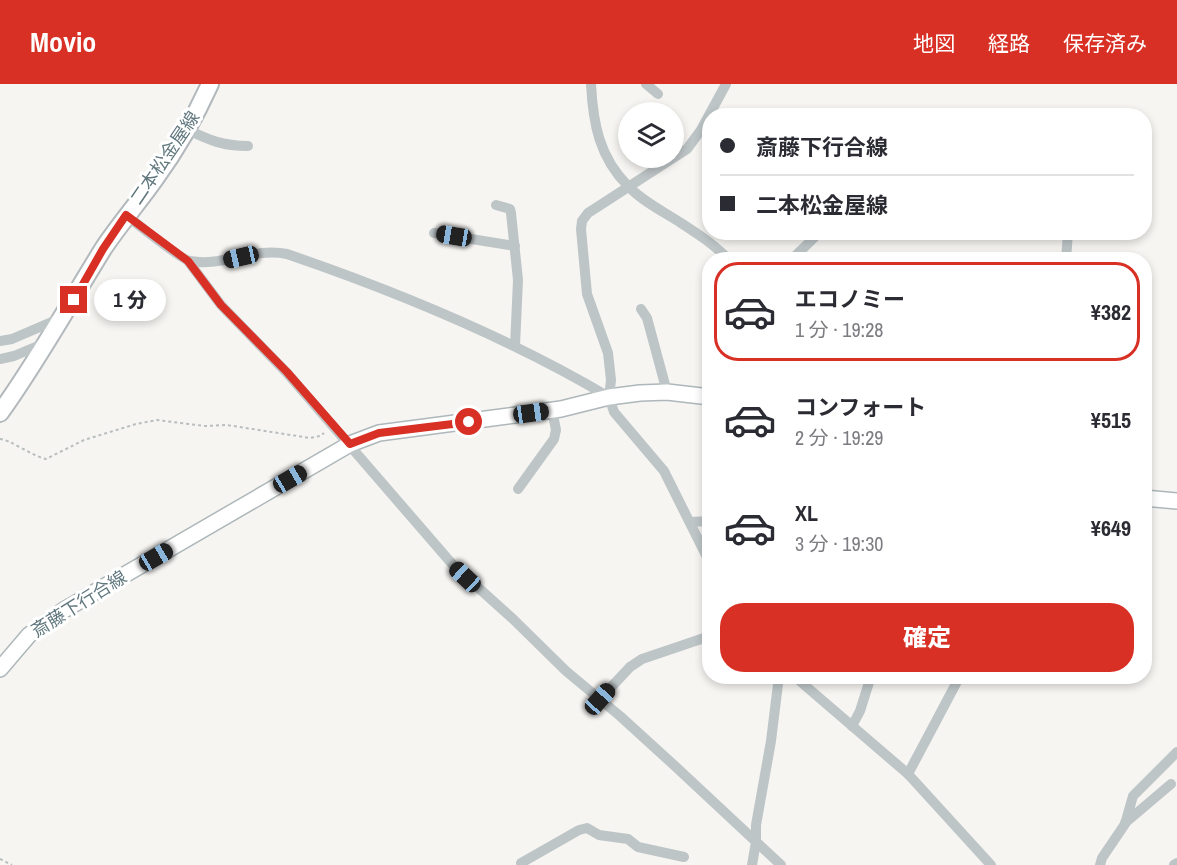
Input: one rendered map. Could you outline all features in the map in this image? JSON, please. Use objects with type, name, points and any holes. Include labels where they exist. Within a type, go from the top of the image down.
[{"type":"main road","name":"二本松金屋線","points":[[0,413],[64,316],[103,249],[126,215],[156,179],[210,84]]},
{"type":"main road","name":"斎藤下行合線","points":[[0,669],[29,635],[64,610],[350,444],[379,433],[552,410],[609,397],[667,392],[702,396]]},
{"type":"main road","points":[[1152,499],[1177,501]]},
{"type":"street","points":[[591,84],[593,119],[610,164],[628,187],[702,237]]},
{"type":"street","points":[[646,84],[658,94]]},
{"type":"street","points":[[712,108],[726,84]]},
{"type":"street","points":[[702,124],[687,149],[588,213],[582,221],[581,229],[587,294],[608,353],[609,397],[614,412],[664,471],[702,546]]},
{"type":"street","points":[[186,129],[214,143],[248,146]]},
{"type":"street","points":[[496,205],[510,209],[515,246],[518,280],[515,346]]},
{"type":"street","points":[[126,215],[188,261],[221,305],[287,372],[453,565],[566,671],[600,699],[781,865]]},
{"type":"street","points":[[434,233],[515,246]]},
{"type":"street","points":[[707,240],[720,252]]},
{"type":"street","points":[[799,252],[812,240]]},
{"type":"street","points":[[188,261],[224,261],[269,252],[286,254],[421,304],[515,346],[609,397]]},
{"type":"street","points":[[641,309],[647,318],[667,392]]},
{"type":"street","points":[[0,342],[64,316]]},
{"type":"street","points":[[0,359],[14,356],[48,341]]},
{"type":"street","points":[[518,489],[554,439],[556,430],[552,410]]},
{"type":"street","points":[[691,522],[702,521]]},
{"type":"street","points":[[600,699],[630,667],[642,659],[702,639]]},
{"type":"street","points":[[752,865],[778,684]]},
{"type":"street","points":[[803,684],[908,774],[991,865]]},
{"type":"street","points":[[852,726],[860,711],[868,684]]},
{"type":"street","points":[[908,774],[956,684]]},
{"type":"street","points":[[1125,824],[1133,796],[1177,752]]},
{"type":"street","points":[[1100,865],[1102,858],[1125,824],[1171,784]]},
{"type":"street","points":[[522,865],[521,863],[586,828],[599,835],[628,839],[638,847],[684,857]]},
{"type":"path","points":[[0,439],[6,439],[28,453],[46,459],[84,440],[157,420],[205,426],[226,425],[310,438],[320,436],[332,425]]},
{"type":"path","points":[[0,859],[12,865]]},
{"type":"route","points":[[74,300],[103,249],[126,215],[188,261],[221,305],[287,372],[350,444],[379,433],[469,422]]}]
